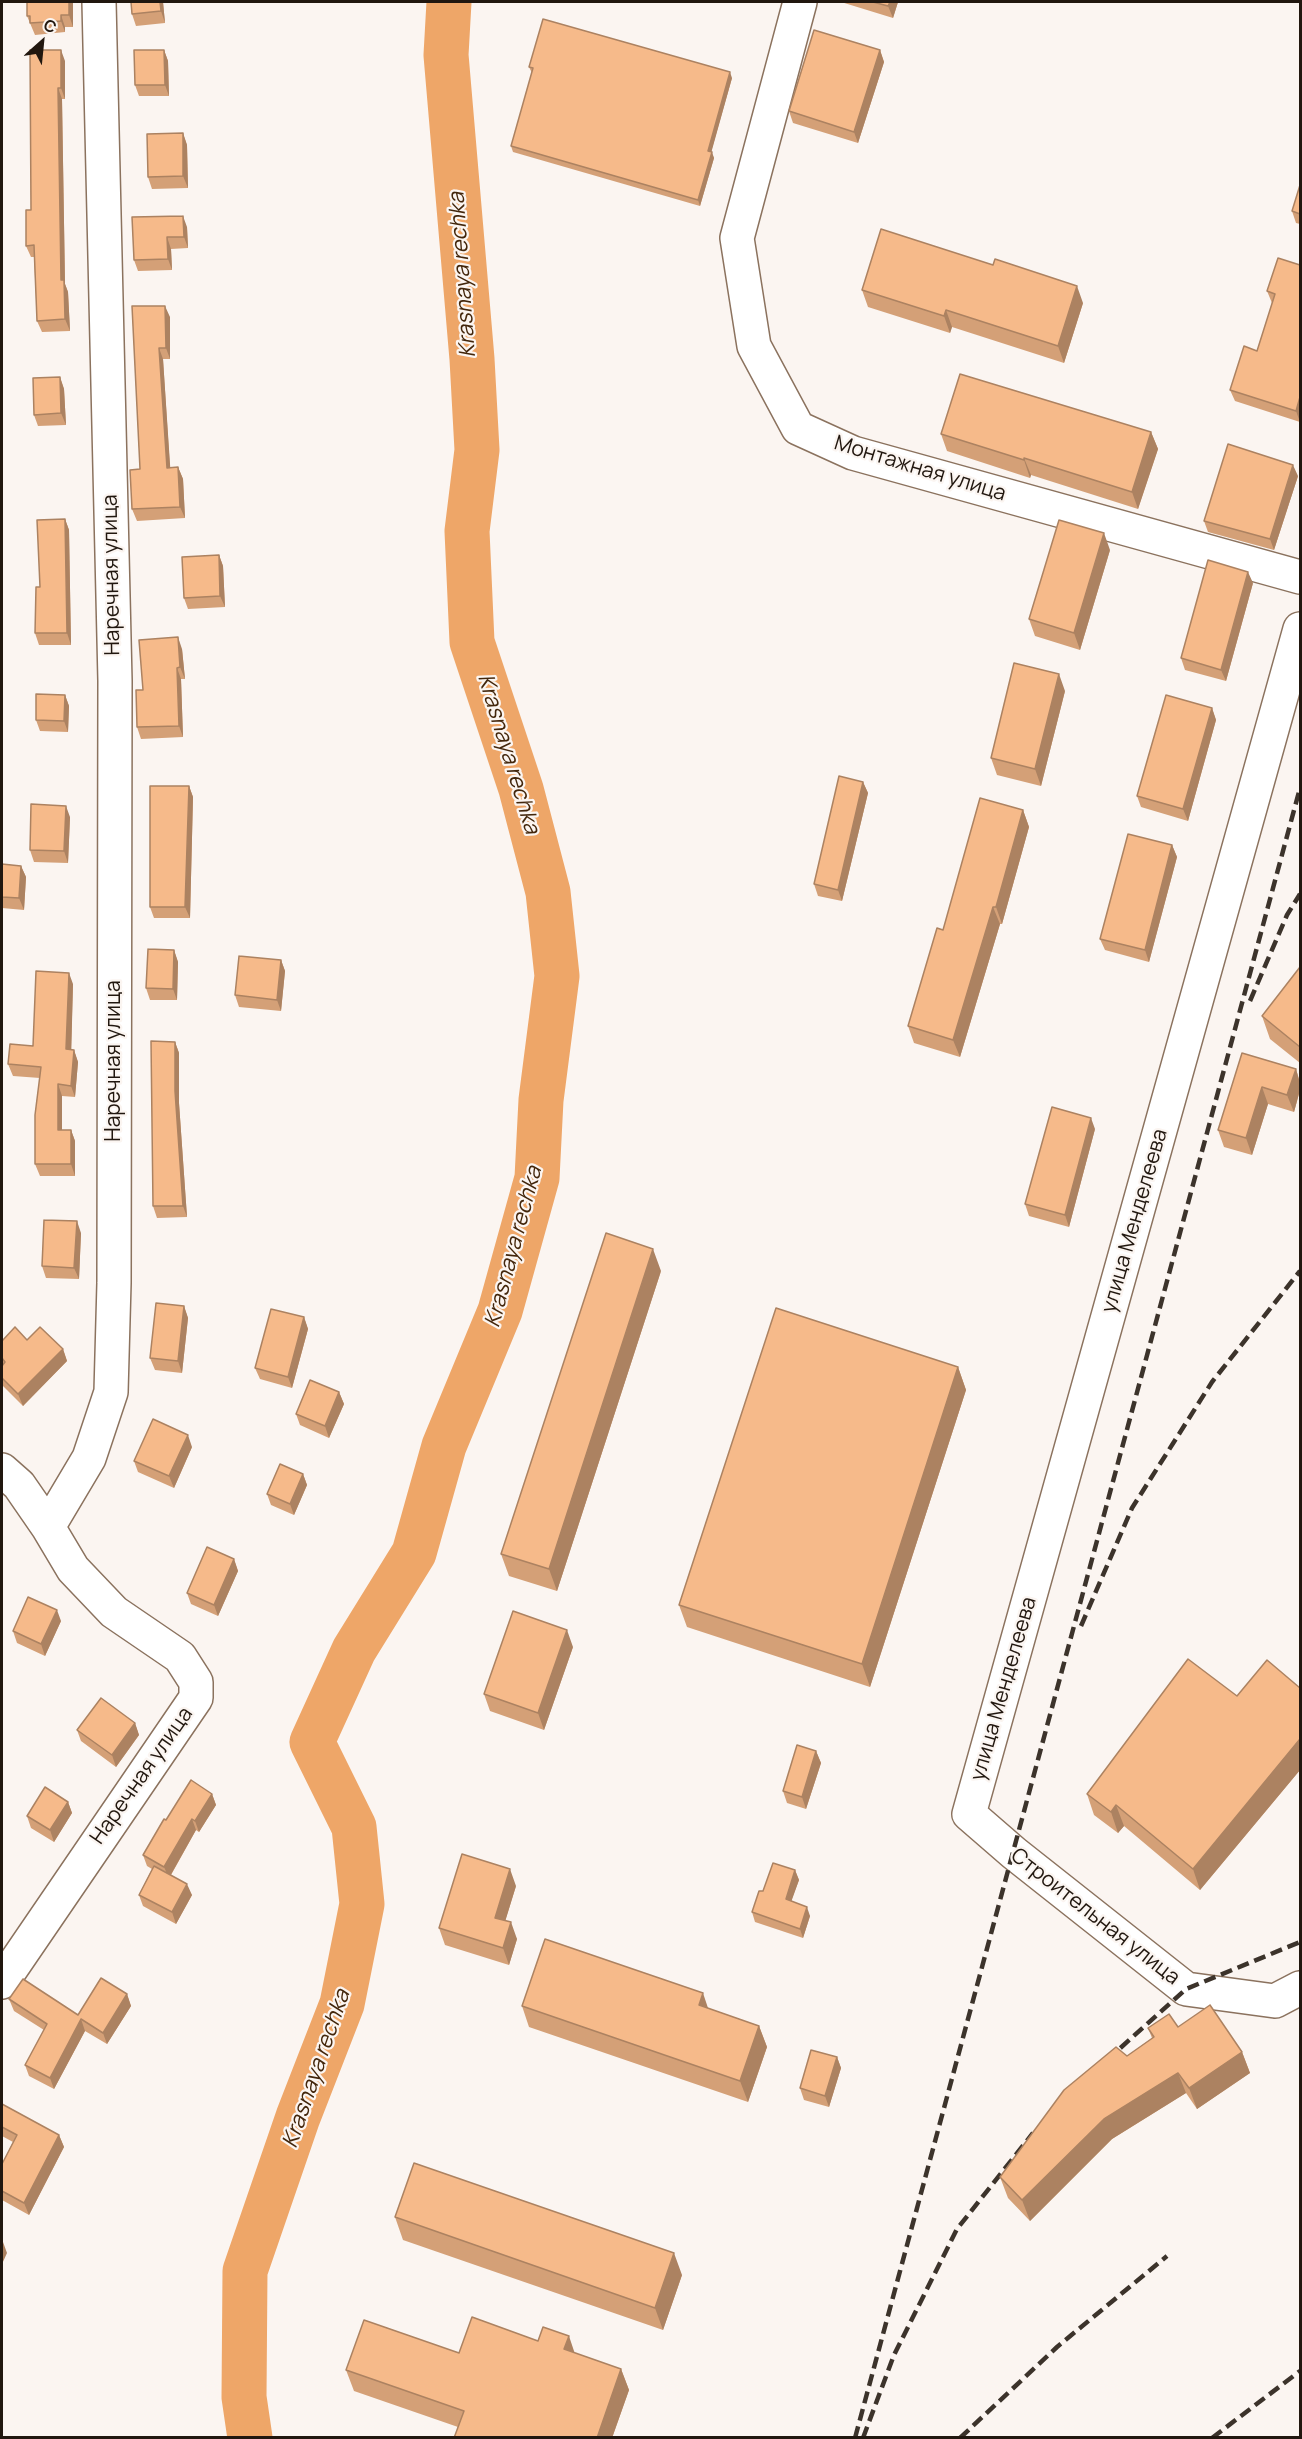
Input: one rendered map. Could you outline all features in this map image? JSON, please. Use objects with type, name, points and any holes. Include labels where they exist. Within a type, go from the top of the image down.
[{"type":"street","name":"Наречная улица","points":[[2,1982],[196,1698],[196,1682],[180,1657],[114,1612],[74,1569],[48,1527],[89,1458],[104,1418],[111,1381],[114,1283],[115,681],[99,2]]},
{"type":"street","name":"Монтажная улица","points":[[800,2],[737,238],[754,346],[798,428],[853,453],[1300,577]]},
{"type":"street","name":"улица Менделеева","points":[[969,1814],[1300,629]]},
{"type":"street","points":[[2,1470],[20,1485],[48,1527]]},
{"type":"street","name":"Строительная улица","points":[[969,1814],[1014,1853],[1186,1989],[1275,2001],[1300,1988]]},
{"type":"building","points":[[27,2],[69,2],[69,15],[61,15],[61,21],[30,23],[30,16],[27,16]]},
{"type":"building","points":[[131,2],[160,2],[161,11],[132,14]]},
{"type":"building","points":[[873,2],[890,2],[888,6]]},
{"type":"building","points":[[543,19],[730,72],[708,151],[712,152],[698,200],[511,146],[533,68],[529,67]]},
{"type":"building","points":[[814,30],[880,50],[854,132],[789,111]]},
{"type":"building","points":[[30,50],[61,50],[61,88],[58,88],[61,280],[64,280],[65,319],[37,321],[34,245],[26,246],[26,210],[31,210]]},
{"type":"building","points":[[134,50],[164,50],[165,85],[135,85]]},
{"type":"building","points":[[183,133],[183,176],[148,177],[147,134]]},
{"type":"building","points":[[1300,185],[1300,214],[1292,211]]},
{"type":"building","points":[[183,216],[184,237],[167,237],[168,259],[134,260],[132,217]]},
{"type":"building","points":[[881,229],[993,265],[995,259],[1077,286],[1058,346],[946,310],[944,316],[862,290]]},
{"type":"building","points":[[1278,258],[1300,265],[1300,397],[1296,411],[1230,390],[1244,346],[1257,351],[1275,294],[1267,291]]},
{"type":"building","points":[[132,306],[165,306],[166,348],[159,348],[167,468],[178,467],[180,507],[132,509],[130,470],[140,469]]},
{"type":"building","points":[[960,374],[1151,432],[1132,492],[941,434]]},
{"type":"building","points":[[60,377],[61,413],[34,415],[33,378]]},
{"type":"building","points":[[1228,444],[1293,465],[1270,539],[1204,521]]},
{"type":"building","points":[[65,519],[67,633],[35,633],[36,587],[40,587],[37,520]]},
{"type":"building","points":[[1059,520],[1104,533],[1074,633],[1029,619]]},
{"type":"building","points":[[219,555],[220,596],[184,598],[182,557]]},
{"type":"building","points":[[1208,560],[1248,572],[1221,670],[1181,658]]},
{"type":"building","points":[[178,637],[179,726],[137,727],[136,690],[143,690],[139,640]]},
{"type":"building","points":[[1014,663],[1059,674],[1035,769],[991,758]]},
{"type":"building","points":[[36,694],[65,695],[64,721],[36,720]]},
{"type":"building","points":[[1166,695],[1212,708],[1183,809],[1137,796]]},
{"type":"building","points":[[839,776],[863,782],[838,890],[814,884]]},
{"type":"building","points":[[150,786],[189,786],[185,907],[150,907]]},
{"type":"building","points":[[980,798],[1023,810],[996,907],[993,907],[953,1040],[908,1026],[937,928],[943,930]]},
{"type":"building","points":[[31,804],[66,806],[64,851],[30,850]]},
{"type":"building","points":[[1128,834],[1172,845],[1145,950],[1100,939]]},
{"type":"building","points":[[2,864],[21,866],[19,898],[2,897]]},
{"type":"building","points":[[148,949],[174,950],[173,989],[146,988]]},
{"type":"building","points":[[239,956],[281,960],[277,1000],[235,995]]},
{"type":"building","points":[[1300,967],[1300,1047],[1262,1016]]},
{"type":"building","points":[[36,971],[69,973],[66,1049],[74,1050],[71,1086],[58,1084],[58,1130],[71,1130],[71,1164],[35,1164],[35,1115],[41,1067],[8,1064],[10,1044],[33,1046]]},
{"type":"building","points":[[151,1041],[175,1042],[175,1091],[183,1206],[153,1206]]},
{"type":"building","points":[[1242,1053],[1296,1069],[1287,1095],[1262,1087],[1246,1138],[1218,1130]]},
{"type":"building","points":[[1052,1107],[1091,1118],[1065,1215],[1025,1204]]},
{"type":"building","points":[[44,1220],[77,1221],[74,1268],[42,1266]]},
{"type":"building","points":[[606,1233],[653,1249],[549,1569],[501,1554]]},
{"type":"building","points":[[156,1303],[184,1306],[178,1361],[150,1358]]},
{"type":"building","points":[[776,1308],[958,1367],[862,1664],[679,1605]]},
{"type":"building","points":[[271,1309],[304,1317],[288,1377],[255,1368]]},
{"type":"building","points":[[15,1327],[27,1340],[40,1327],[63,1349],[18,1394],[2,1378],[2,1366],[5,1362],[2,1358],[2,1341]]},
{"type":"building","points":[[310,1380],[339,1392],[325,1426],[296,1414]]},
{"type":"building","points":[[153,1419],[188,1435],[169,1476],[134,1461]]},
{"type":"building","points":[[280,1464],[303,1474],[290,1504],[267,1494]]},
{"type":"building","points":[[207,1547],[234,1559],[214,1605],[187,1593]]},
{"type":"building","points":[[28,1597],[57,1610],[41,1644],[13,1631]]},
{"type":"building","points":[[513,1611],[567,1630],[538,1713],[484,1694]]},
{"type":"building","points":[[1188,1659],[1237,1696],[1267,1660],[1300,1688],[1300,1739],[1193,1869],[1116,1805],[1111,1812],[1087,1794]]},
{"type":"building","points":[[101,1698],[135,1723],[112,1755],[77,1730]]},
{"type":"building","points":[[797,1745],[816,1751],[802,1797],[783,1791]]},
{"type":"building","points":[[191,1780],[212,1794],[195,1821],[192,1819],[164,1867],[143,1855]]},
{"type":"building","points":[[45,1787],[68,1802],[50,1830],[27,1816]]},
{"type":"building","points":[[462,1854],[510,1869],[495,1918],[511,1922],[503,1948],[439,1928]]},
{"type":"building","points":[[773,1863],[795,1870],[786,1899],[807,1907],[800,1929],[752,1912],[759,1891],[763,1891]]},
{"type":"building","points":[[154,1866],[187,1884],[172,1912],[139,1895]]},
{"type":"building","points":[[545,1939],[703,1993],[699,2005],[759,2026],[740,2081],[522,2006]]},
{"type":"building","points":[[101,1978],[127,1994],[103,2033],[81,2019],[50,2078],[25,2065],[47,2024],[9,1999],[23,1979],[78,2015]]},
{"type":"building","points":[[1210,2005],[1242,2052],[1189,2088],[1178,2073],[1104,2119],[1022,2200],[1000,2177],[1064,2090],[1116,2047],[1127,2056],[1154,2037],[1148,2028],[1169,2014],[1178,2027]]},
{"type":"building","points":[[811,2050],[837,2057],[825,2096],[800,2088]]},
{"type":"building","points":[[2,2104],[59,2135],[24,2203],[2,2191],[2,2164],[17,2135],[2,2127]]},
{"type":"building","points":[[414,2163],[674,2253],[655,2308],[395,2217]]},
{"type":"building","points":[[472,2317],[538,2341],[543,2327],[569,2336],[564,2349],[621,2369],[597,2438],[454,2438],[464,2411],[346,2370],[364,2320],[459,2353]]},
{"type":"waterway","name":"Krasnaya rechka","points":[[250,2438],[244,2397],[245,2271],[298,2117],[342,2004],[362,1904],[354,1827],[312,1742],[354,1650],[414,1553],[444,1446],[500,1311],[537,1178],[541,1100],[557,976],[548,892],[521,789],[472,642],[467,531],[477,450],[472,359],[446,55],[449,2]]},
{"type":"railway","points":[[855,2438],[1300,788]]},
{"type":"railway","points":[[1250,1001],[1287,915],[1300,894]]},
{"type":"railway","points":[[1081,1626],[1132,1508],[1212,1382],[1300,1271]]},
{"type":"railway","points":[[1107,2060],[1186,1989],[1300,1942]]},
{"type":"railway","points":[[863,2438],[894,2355],[957,2229],[1033,2133]]},
{"type":"railway","points":[[960,2438],[1057,2347],[1167,2256]]},
{"type":"railway","points":[[1212,2438],[1300,2371]]}]
